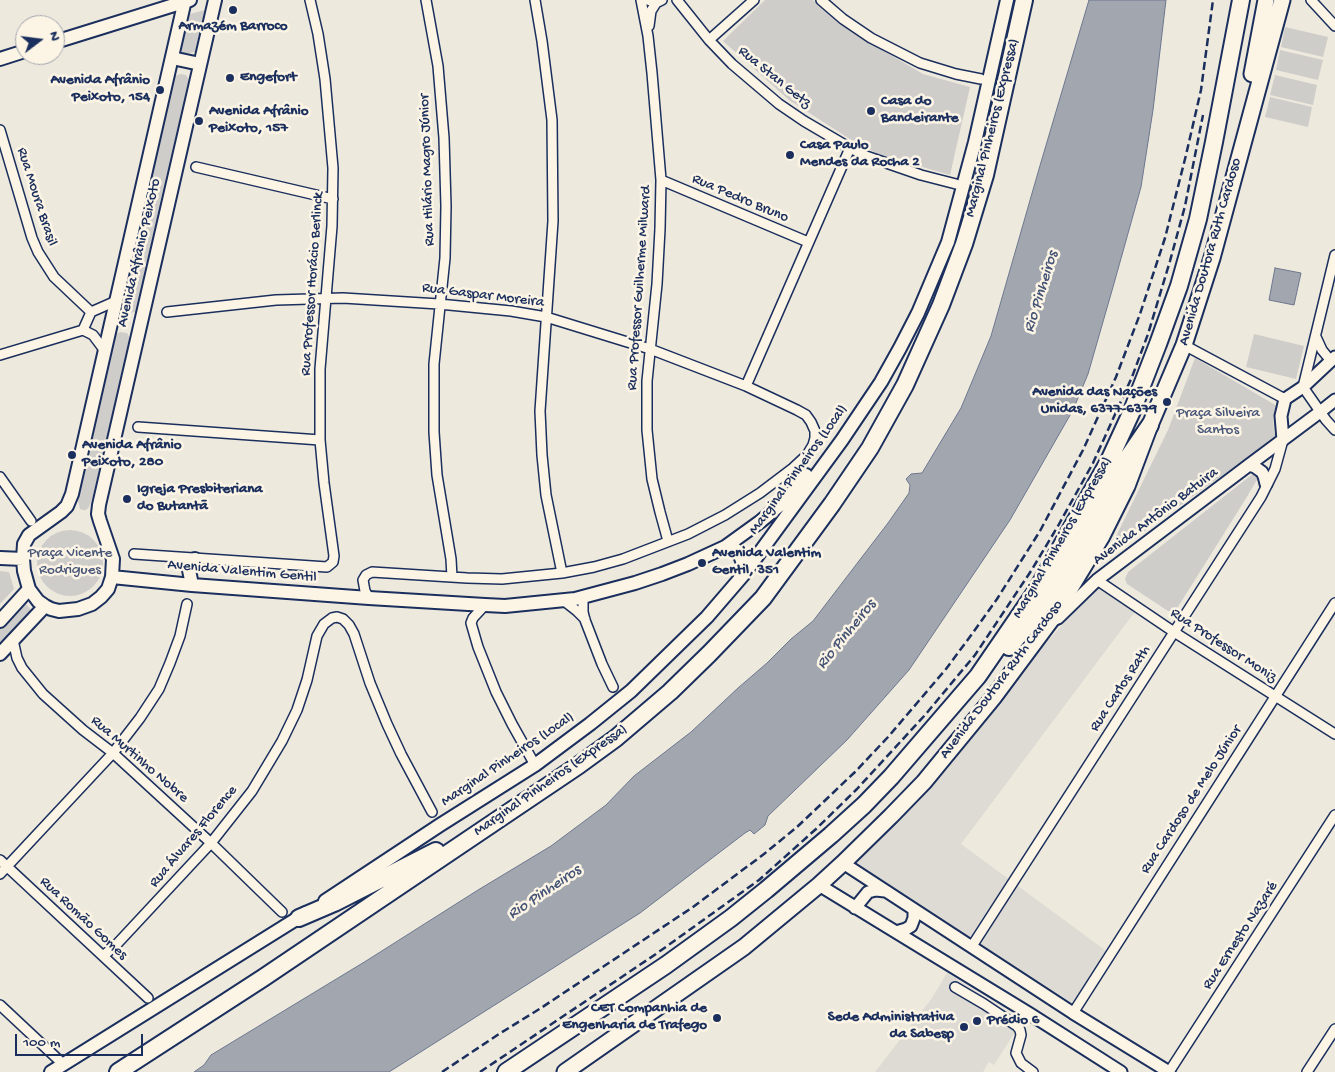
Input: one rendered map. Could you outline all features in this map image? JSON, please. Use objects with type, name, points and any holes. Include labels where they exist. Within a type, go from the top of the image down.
[{"type":"highway","name":"Marginal Pinheiros (Expressa)","points":[[118,1072],[263,978],[488,827],[616,738],[670,692],[762,598],[832,504],[870,448],[905,385],[941,305],[964,244],[985,175],[1022,0]]},
{"type":"highway","name":"Marginal Pinheiros (Expressa)","points":[[506,1072],[666,966],[731,918],[832,835],[891,777],[978,676],[1037,590],[1108,463],[1132,410],[1179,286],[1198,219],[1241,0]]},
{"type":"highway","points":[[1248,126],[1248,98],[1266,0]]},
{"type":"highway","name":"Avenida Doutora Ruth Cardoso","points":[[569,1070],[744,947],[843,863],[924,782],[993,698],[1051,620],[1102,536],[1127,486],[1150,424],[1184,346],[1212,258],[1282,0]]},
{"type":"highway","points":[[978,676],[1003,655],[1059,581],[1124,463],[1150,424]]},
{"type":"highway","points":[[299,918],[488,827]]},
{"type":"main road","name":"Avenida Afrânio Peixoto","points":[[112,577],[113,559],[98,514],[99,505],[215,0]]},
{"type":"main road","name":"Avenida Valentim Gentil","points":[[112,577],[192,585],[505,606],[583,597],[662,574],[725,547],[779,506],[794,490],[836,436],[869,388],[914,305],[946,223],[1000,0]]},
{"type":"main road","name":"Marginal Pinheiros (Local)","points":[[51,1072],[299,918],[535,765],[631,691],[707,617],[744,574],[842,440],[900,348],[918,313],[948,242],[975,142],[1007,0]]},
{"type":"main road","name":"Avenida Afrânio Peixoto","points":[[23,559],[24,544],[29,535],[67,506],[73,490],[172,58],[187,1]]},
{"type":"main road","points":[[65,39],[187,1]]},
{"type":"main road","points":[[0,59],[15,54]]},
{"type":"main road","points":[[172,58],[200,64]]},
{"type":"main road","points":[[725,547],[738,551],[743,563],[744,574]]},
{"type":"main road","points":[[0,558],[23,559],[29,589],[38,601],[51,610],[58,612],[78,609],[92,604],[108,589],[112,577]]},
{"type":"main road","points":[[192,585],[189,570],[191,562],[195,559]]},
{"type":"main road","points":[[0,621],[29,589]]},
{"type":"main road","points":[[0,654],[45,606]]},
{"type":"street","name":"Rua Professor Horácio Berlinck","points":[[310,0],[318,34],[325,79],[331,145],[332,226],[320,368],[320,440],[334,556],[333,562],[327,567]]},
{"type":"street","name":"Rua Hilário Magro Júnior","points":[[426,0],[438,66],[444,138],[446,206],[444,258],[434,364],[434,432],[437,475],[451,559],[452,578]]},
{"type":"street","points":[[535,0],[552,120],[553,221],[540,411],[542,455],[546,496],[562,573]]},
{"type":"street","name":"Rua Professor Guilherme Milward","points":[[641,0],[648,36],[661,180],[657,284],[647,381],[647,430],[652,479],[668,541]]},
{"type":"street","name":"Rua Stan Getz","points":[[677,0],[709,40],[732,64],[779,104],[804,121],[850,148],[921,176],[956,184]]},
{"type":"street","points":[[709,40],[754,0]]},
{"type":"street","points":[[821,0],[843,19],[871,38],[914,59],[956,74],[981,79]]},
{"type":"street","points":[[1312,0],[1335,26]]},
{"type":"street","name":"Rua Professor Guilherme Milward","points":[[648,36],[650,14],[655,1]]},
{"type":"street","name":"Rua Moura Brasil","points":[[0,130],[32,238],[38,252],[54,277],[92,312]]},
{"type":"street","points":[[746,386],[850,148]]},
{"type":"street","points":[[196,167],[332,199]]},
{"type":"street","name":"Rua Pedro Bruno","points":[[661,180],[808,242]]},
{"type":"street","points":[[1335,255],[1304,387],[1320,412],[1335,430]]},
{"type":"street","name":"Rua Gaspar Moreira","points":[[167,312],[276,300],[326,298],[407,301],[511,311],[546,317],[650,349],[746,386],[806,415],[815,431],[815,438],[807,455],[793,468],[760,493],[725,515],[688,534],[668,541]]},
{"type":"street","points":[[83,330],[92,312],[116,301]]},
{"type":"street","points":[[0,355],[83,330],[92,335],[105,351]]},
{"type":"street","points":[[1283,440],[1281,416],[1285,399],[1304,387],[1333,359],[1322,350],[1316,337]]},
{"type":"street","points":[[1184,346],[1285,399]]},
{"type":"street","name":"Avenida Antônio Batuira","points":[[1051,620],[1058,618],[1097,580],[1335,400]]},
{"type":"street","points":[[138,427],[320,440]]},
{"type":"street","name":"Rua Carlos Rath","points":[[972,946],[1261,496],[1275,469],[1283,440]]},
{"type":"street","points":[[1249,465],[1262,472],[1266,484]]},
{"type":"street","points":[[0,477],[31,521]]},
{"type":"street","points":[[369,598],[365,591],[363,580],[366,575],[372,572],[452,578],[502,579],[562,573],[623,559],[668,541]]},
{"type":"street","name":"Avenida Valentim Gentil","points":[[134,554],[327,567]]},
{"type":"street","name":"Rua Professor Moniz","points":[[1097,580],[1174,632],[1335,734]]},
{"type":"street","points":[[583,597],[585,620],[602,664],[613,686]]},
{"type":"street","points":[[563,600],[578,611],[585,620]]},
{"type":"street","name":"Rua Cardoso de Melo Júnior","points":[[1073,1013],[1335,603]]},
{"type":"street","points":[[2,867],[113,753],[140,718],[159,689],[170,663],[180,636],[187,604]]},
{"type":"street","points":[[485,605],[471,623],[478,647],[496,692],[535,765]]},
{"type":"street","name":"Rua Álvares Florence","points":[[103,956],[116,945],[211,843],[252,791],[282,742],[298,710],[308,680],[317,636],[328,620],[336,617],[343,619],[354,634],[370,682],[387,724],[432,812]]},
{"type":"street","name":"Rua Murtinho Nobre","points":[[13,640],[17,658],[25,673],[43,694],[83,730],[113,753],[211,843],[282,912]]},
{"type":"street","name":"Rua Ernesto Nazaré","points":[[1169,1072],[1335,815]]},
{"type":"street","points":[[843,863],[1073,1013],[1169,1072]]},
{"type":"street","name":"Rua Romão Gomes","points":[[2,867],[148,998]]},
{"type":"street","points":[[819,885],[1121,1072]]},
{"type":"street","points":[[855,908],[868,892],[876,890],[885,891]]},
{"type":"street","points":[[896,932],[906,929],[912,924],[914,910]]},
{"type":"street","points":[[914,943],[917,926],[929,919]]},
{"type":"street","points":[[955,987],[1017,1026],[1021,1036],[1016,1053],[1021,1063],[1033,1072]]},
{"type":"street","points":[[0,1005],[63,1064]]},
{"type":"street","points":[[1307,1072],[1335,1028]]},
{"type":"shaded area","points":[[1099,584],[1137,609],[961,844],[1109,953],[1076,1005],[853,864],[946,771],[1038,652]]},
{"type":"shaded area","name":"Sede Administrativa da Sabesp","points":[[947,973],[1022,1021],[994,1065],[989,1062],[983,1072],[875,1072],[932,998]]},
{"type":"green space","points":[[765,0],[813,0],[862,38],[923,74],[970,87],[950,175],[878,154],[853,141],[789,100],[723,41]]},
{"type":"green space","points":[[205,10],[195,52],[184,54],[181,50],[190,14]]},
{"type":"green space","points":[[1285,27],[1328,37],[1323,57],[1281,47]]},
{"type":"green space","points":[[1280,50],[1323,60],[1318,80],[1276,70]]},
{"type":"green space","points":[[180,74],[186,75],[189,80],[136,312],[128,313],[122,309],[175,76]]},
{"type":"green space","points":[[1275,75],[1317,85],[1313,105],[1270,95]]},
{"type":"green space","points":[[1270,97],[1312,107],[1308,127],[1265,117]]},
{"type":"green space","points":[[120,332],[127,333],[130,338],[93,496],[89,507],[83,510],[80,509],[78,500],[116,334]]},
{"type":"green space","points":[[1254,334],[1304,346],[1296,379],[1246,367]]},
{"type":"green space","name":"Praça Silveira Santos","points":[[1195,358],[1277,406],[1273,418],[1276,437],[1105,559],[1168,430]]},
{"type":"green space","name":"Praça Silveira Santos","points":[[1254,473],[1258,478],[1176,610],[1168,611],[1127,584],[1125,579],[1128,572]]},
{"type":"green space","name":"Praça Vicente Rodrigues","points":[[70,530],[82,533],[93,540],[100,551],[103,563],[100,575],[93,586],[82,593],[70,596],[58,593],[47,586],[40,575],[37,563],[40,551],[47,540],[58,533]]},
{"type":"green space","name":"Praça Vicente Rodrigues","points":[[0,571],[9,572],[14,589],[0,604]]},
{"type":"green space","points":[[25,603],[33,612],[0,646],[0,629]]},
{"type":"water","name":"Rio Pinheiros","points":[[1089,0],[1166,0],[1153,110],[1141,187],[1088,374],[1073,410],[1010,520],[909,670],[847,740],[768,816],[765,825],[754,834],[750,830],[745,833],[640,913],[389,1072],[194,1072],[204,1065],[211,1055],[551,846],[606,805],[634,776],[691,732],[813,621],[909,493],[910,485],[906,479],[911,474],[922,473],[961,408],[991,336]]},
{"type":"water","points":[[1275,268],[1301,273],[1294,305],[1269,300]]},
{"type":"railway","points":[[442,1072],[693,907],[797,827],[855,772],[888,737],[946,669],[972,634],[997,599],[1040,531],[1083,450],[1116,377],[1140,314],[1165,238],[1186,155],[1201,90],[1213,0]]},
{"type":"railway","points":[[480,1072],[656,954],[759,880],[857,789],[925,715],[975,655],[1031,571],[1058,526],[1093,463],[1132,377],[1148,334],[1185,206],[1203,115]]},
{"type":"place","name":"Armazém Barroco","points":[[233,10]]},
{"type":"place","name":"Engefort","points":[[230,78]]},
{"type":"place","name":"Avenida Afrânio Peixoto, 154","points":[[160,90]]},
{"type":"place","name":"Casa do Bandeirante","points":[[871,111]]},
{"type":"place","name":"Avenida Afrânio Peixoto, 157","points":[[199,121]]},
{"type":"place","name":"Casa Paulo Mendes da Rocha 2","points":[[790,155]]},
{"type":"place","name":"Avenida das Nações Unidas, 6377-6379","points":[[1167,402]]},
{"type":"place","name":"Avenida Afrânio Peixoto, 280","points":[[72,455]]},
{"type":"place","name":"Igreja Presbiteriana do Butantã","points":[[127,499]]},
{"type":"place","name":"Avenida Valentim Gentil, 351","points":[[702,563]]},
{"type":"place","name":"CET Companhia de Engenharia de Trafego","points":[[717,1018]]},
{"type":"place","name":"Prédio 6","points":[[977,1021]]},
{"type":"place","name":"Sede Administrativa da Sabesp","points":[[964,1027]]}]
